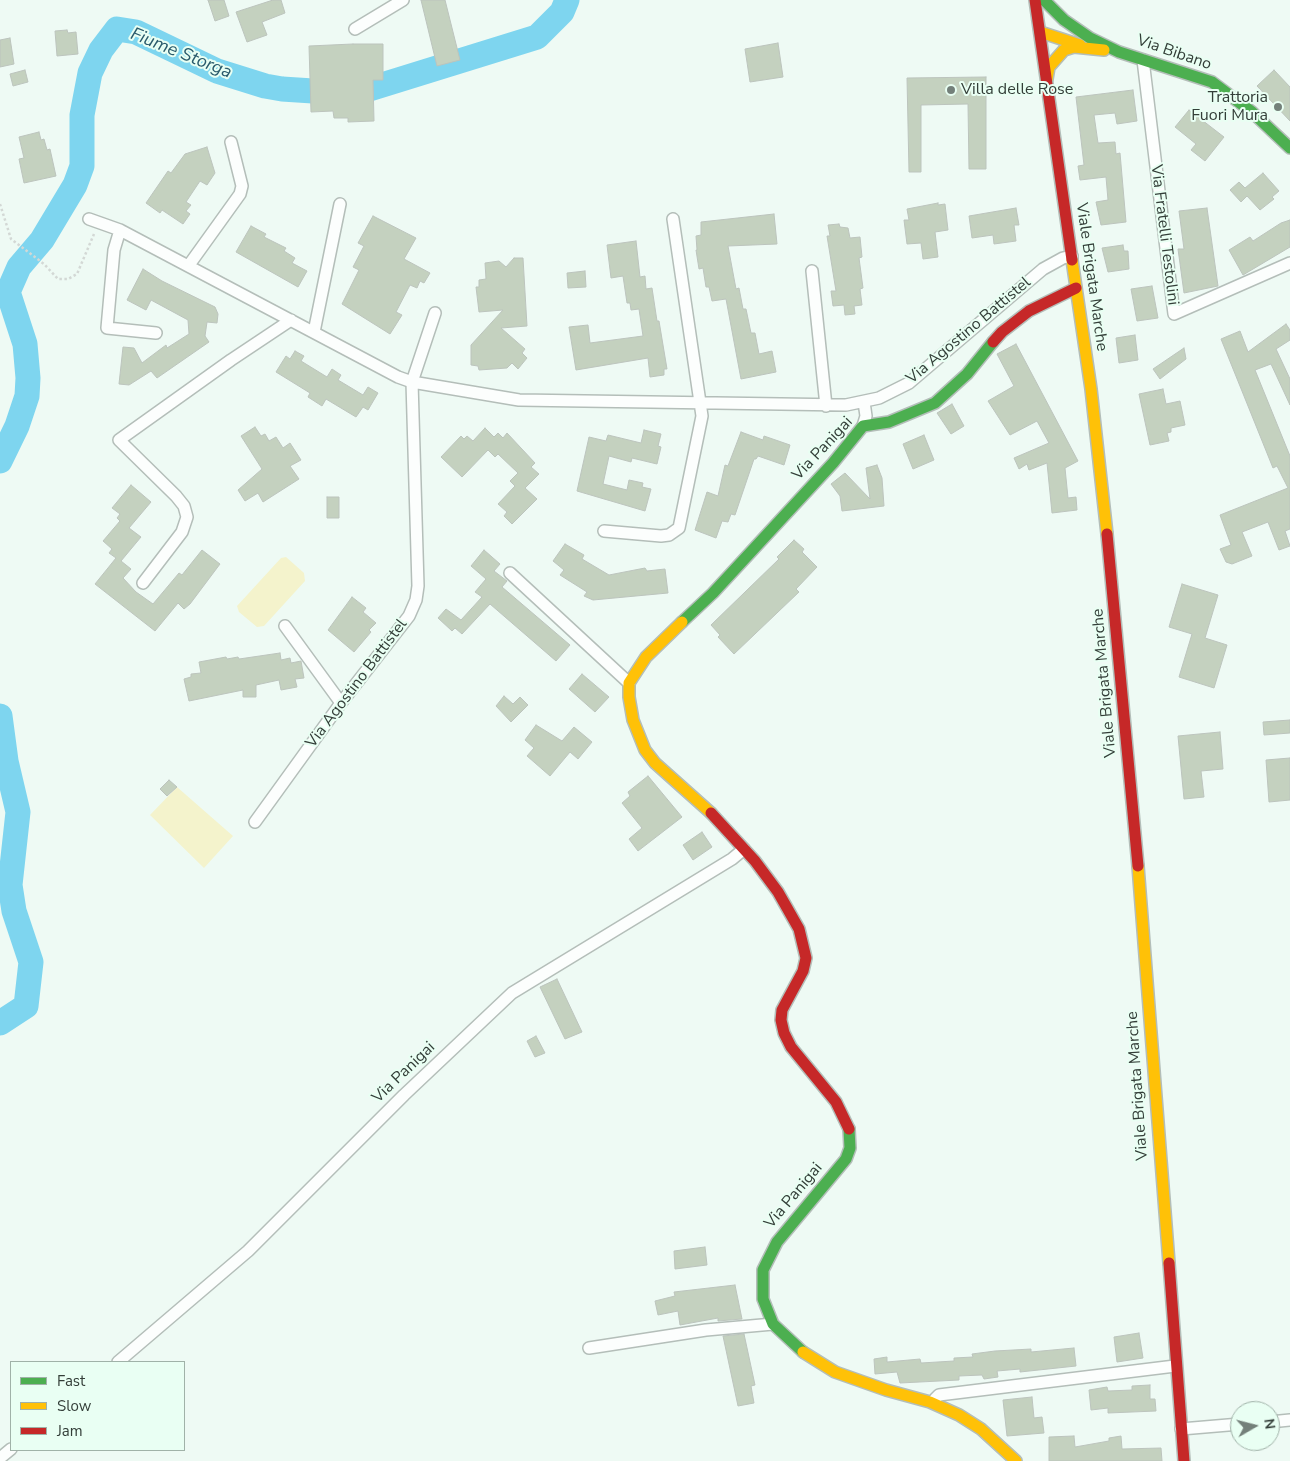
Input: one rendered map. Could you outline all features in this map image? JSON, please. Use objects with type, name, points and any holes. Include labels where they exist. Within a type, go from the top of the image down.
[{"type":"street","points":[[355,30],[403,0]]},
{"type":"street","name":"Viale Brigata Marche","points":[[1035,0],[1091,389],[1110,559],[1138,865],[1175,1366],[1184,1461]]},
{"type":"street","name":"Via Bibano","points":[[1044,0],[1064,20],[1090,38],[1119,52],[1212,82],[1252,112],[1289,145]]},
{"type":"street","points":[[1064,20],[1051,20],[1040,29],[1087,47]]},
{"type":"street","name":"Via Bibano","points":[[1047,79],[1049,67],[1064,50],[1074,47],[1087,47],[1119,52]]},
{"type":"street","name":"Via Fratelli Testolini","points":[[1143,60],[1174,314],[1290,263]]},
{"type":"street","points":[[189,265],[240,194],[242,178],[230,142]]},
{"type":"street","points":[[314,332],[340,204]]},
{"type":"street","points":[[604,531],[668,536],[679,528],[702,416],[673,219]]},
{"type":"street","name":"Via Agostino Battistel","points":[[94,220],[120,230],[189,265],[412,382],[519,400],[826,406],[864,402],[895,391],[920,375],[1043,269],[1063,258],[1072,256]]},
{"type":"street","points":[[120,230],[114,250],[107,328],[156,333]]},
{"type":"street","points":[[812,271],[826,406]]},
{"type":"street","name":"Via Panigai","points":[[1016,1461],[981,1429],[959,1415],[930,1402],[886,1390],[836,1372],[799,1349],[773,1324],[763,1299],[762,1283],[764,1270],[777,1242],[846,1159],[850,1148],[850,1137],[845,1116],[836,1102],[791,1047],[784,1033],[781,1020],[782,1010],[803,971],[806,958],[804,944],[798,929],[778,892],[744,849],[705,806],[655,763],[644,750],[634,720],[629,697],[629,683],[646,657],[713,593],[833,463],[862,426],[889,422],[934,403],[967,374],[1002,332],[1029,312],[1076,288]]},
{"type":"street","name":"Via Agostino Battistel","points":[[255,822],[341,703],[409,616],[416,600],[418,586],[412,382],[435,313]]},
{"type":"street","points":[[143,583],[182,532],[187,517],[184,506],[176,496],[118,440],[291,320]]},
{"type":"street","points":[[862,426],[866,416],[864,402]]},
{"type":"street","points":[[510,573],[629,683]]},
{"type":"street","points":[[285,626],[341,703]]},
{"type":"street","name":"Via Panigai","points":[[119,1361],[248,1251],[392,1108],[512,993],[744,849]]},
{"type":"street","points":[[589,1348],[706,1330],[773,1324]]},
{"type":"street","points":[[935,1399],[939,1395],[1175,1366]]},
{"type":"street","points":[[1181,1429],[1230,1425]]},
{"type":"street","points":[[0,1458],[10,1450]]},
{"type":"path","points":[[0,204],[8,235],[20,247],[44,264],[58,279],[73,277],[79,271],[94,220]]},
{"type":"green space","points":[[286,557],[304,573],[305,581],[264,626],[257,627],[239,612],[237,606],[281,558]]},
{"type":"green space","points":[[177,787],[233,836],[204,868],[150,815]]},
{"type":"building","points":[[208,0],[224,0],[229,16],[215,21]]},
{"type":"building","points":[[273,0],[281,0],[285,13],[262,22],[267,35],[247,42],[236,12]]},
{"type":"building","points":[[421,0],[445,0],[460,60],[437,66]]},
{"type":"building","points":[[67,30],[68,33],[76,32],[78,54],[57,56],[55,31]]},
{"type":"building","points":[[10,38],[14,64],[0,67],[0,40]]},
{"type":"building","points":[[778,43],[783,77],[750,82],[745,49]]},
{"type":"building","points":[[383,44],[383,80],[373,80],[374,121],[348,122],[348,118],[334,118],[333,111],[311,112],[309,46]]},
{"type":"building","points":[[25,70],[28,82],[13,86],[10,74]]},
{"type":"building","points":[[1274,70],[1290,87],[1290,121],[1257,86]]},
{"type":"building","points":[[986,77],[986,169],[969,169],[968,104],[921,105],[921,172],[909,172],[907,78]]},
{"type":"building","points":[[1133,90],[1137,121],[1117,124],[1115,113],[1094,115],[1098,143],[1115,142],[1116,154],[1120,153],[1126,222],[1101,225],[1096,202],[1108,200],[1106,177],[1080,180],[1078,166],[1084,165],[1076,97]]},
{"type":"building","points":[[1189,110],[1224,137],[1205,161],[1191,150],[1196,144],[1175,127]]},
{"type":"building","points":[[39,132],[41,140],[44,139],[47,150],[50,149],[56,176],[24,183],[19,159],[24,158],[19,137]]},
{"type":"building","points":[[207,147],[215,173],[207,185],[200,181],[186,202],[191,205],[186,211],[190,214],[183,224],[162,210],[160,213],[146,203],[168,171],[171,173],[185,154]]},
{"type":"building","points":[[1263,173],[1279,191],[1272,197],[1274,199],[1260,210],[1247,196],[1241,202],[1230,190],[1239,182],[1245,188]]},
{"type":"building","points":[[938,203],[938,205],[945,204],[948,230],[935,232],[938,257],[923,259],[921,243],[907,244],[904,220],[909,220],[907,209]]},
{"type":"building","points":[[1016,208],[1019,225],[1014,225],[1016,241],[994,244],[993,235],[972,238],[969,216]]},
{"type":"building","points":[[1207,208],[1218,286],[1184,293],[1178,249],[1184,249],[1179,211]]},
{"type":"building","points":[[774,214],[777,244],[728,246],[736,289],[739,288],[743,309],[746,309],[751,333],[755,333],[759,354],[772,351],[776,372],[741,379],[726,299],[712,301],[709,287],[706,287],[703,268],[699,269],[696,236],[701,235],[701,222]]},
{"type":"building","points":[[373,216],[416,238],[404,259],[430,273],[424,283],[420,281],[417,288],[410,285],[396,312],[402,315],[390,334],[342,304],[359,270],[353,267],[364,246],[358,243]]},
{"type":"building","points":[[1290,220],[1290,247],[1243,275],[1229,250],[1250,237],[1253,241],[1281,223]]},
{"type":"building","points":[[839,224],[840,227],[848,228],[850,238],[860,237],[862,257],[859,258],[863,288],[860,289],[862,305],[854,306],[855,314],[845,315],[844,305],[833,306],[831,291],[836,291],[827,236],[830,236],[828,225]]},
{"type":"building","points":[[251,226],[266,234],[264,237],[286,248],[284,251],[295,258],[292,263],[307,271],[298,287],[236,252]]},
{"type":"building","points":[[636,241],[640,277],[645,276],[646,289],[652,288],[667,369],[664,369],[664,375],[650,377],[648,358],[576,370],[569,327],[588,325],[590,343],[643,336],[639,309],[631,310],[630,303],[627,303],[623,276],[611,278],[607,245]]},
{"type":"building","points":[[1123,245],[1124,251],[1128,251],[1129,269],[1108,272],[1102,248]]},
{"type":"building","points":[[514,258],[523,258],[527,326],[501,328],[525,349],[522,353],[527,358],[518,369],[512,363],[507,368],[479,370],[478,366],[471,365],[471,345],[503,310],[479,312],[476,287],[479,287],[479,280],[486,279],[485,263],[499,261],[506,267]]},
{"type":"building","points":[[143,269],[162,281],[215,307],[218,314],[217,323],[207,322],[205,336],[209,342],[157,378],[151,371],[129,385],[119,384],[123,347],[134,348],[142,363],[166,345],[167,348],[189,334],[188,320],[151,300],[146,310],[127,300]]},
{"type":"building","points":[[585,271],[586,287],[568,288],[567,273]]},
{"type":"building","points":[[1152,286],[1158,318],[1137,321],[1131,289]]},
{"type":"building","points":[[1286,324],[1290,330],[1290,340],[1276,349],[1290,379],[1290,405],[1271,364],[1255,370],[1290,456],[1290,529],[1285,531],[1290,546],[1279,550],[1268,522],[1242,532],[1252,556],[1232,564],[1226,562],[1220,549],[1231,545],[1220,515],[1288,488],[1277,466],[1273,468],[1221,339],[1240,331],[1248,352]]},
{"type":"building","points":[[1135,335],[1138,360],[1119,363],[1116,338]]},
{"type":"building","points":[[1016,344],[1078,461],[1065,468],[1068,498],[1076,497],[1077,510],[1052,513],[1047,463],[1029,470],[1027,464],[1019,469],[1014,458],[1049,443],[1037,421],[1010,435],[988,401],[1014,386],[997,354]]},
{"type":"building","points":[[1184,348],[1186,359],[1160,379],[1153,369]]},
{"type":"building","points":[[295,351],[304,356],[301,361],[327,377],[332,369],[341,375],[338,380],[363,395],[368,387],[378,393],[368,410],[363,407],[356,417],[326,399],[322,406],[308,397],[310,393],[276,372],[286,356],[290,359]]},
{"type":"building","points":[[1163,389],[1166,404],[1180,401],[1185,425],[1171,428],[1171,432],[1167,433],[1169,441],[1150,445],[1139,394]]},
{"type":"building","points":[[952,404],[964,426],[951,434],[937,413]]},
{"type":"building","points":[[255,427],[261,436],[265,434],[269,441],[276,437],[283,448],[290,443],[301,460],[290,466],[299,479],[263,502],[258,493],[245,501],[238,490],[262,469],[241,436]]},
{"type":"building","points":[[485,428],[494,437],[498,433],[503,438],[507,433],[535,463],[531,467],[539,474],[525,488],[537,499],[512,524],[504,516],[507,512],[498,504],[515,486],[510,481],[518,473],[498,454],[495,457],[488,450],[462,477],[441,457],[461,436],[464,439],[467,436],[473,441]]},
{"type":"building","points":[[644,430],[661,434],[658,446],[661,447],[657,464],[632,458],[631,462],[609,456],[603,484],[627,490],[629,480],[643,483],[642,487],[651,489],[645,511],[577,491],[589,437],[606,441],[608,435],[641,443]]},
{"type":"building","points":[[741,432],[763,440],[764,436],[790,445],[784,465],[758,456],[754,459],[735,515],[731,514],[728,522],[722,521],[716,538],[695,530],[707,492],[718,496],[725,465],[728,466]]},
{"type":"building","points":[[924,435],[934,460],[913,469],[903,444]]},
{"type":"building","points":[[877,465],[882,478],[884,506],[842,511],[840,496],[831,484],[845,473],[870,499],[866,468]]},
{"type":"building","points":[[131,485],[151,502],[129,528],[141,537],[121,561],[131,569],[123,578],[136,592],[153,604],[179,573],[182,575],[202,550],[220,564],[190,604],[184,609],[178,603],[155,631],[95,584],[116,558],[109,553],[112,549],[103,541],[120,521],[117,518],[120,514],[112,508]]},
{"type":"building","points":[[327,497],[339,497],[339,518],[327,518]]},
{"type":"building","points":[[794,540],[804,549],[802,552],[817,567],[796,589],[799,592],[734,654],[718,637],[720,635],[711,625],[779,559],[777,557]]},
{"type":"building","points":[[565,544],[584,555],[582,559],[609,575],[645,568],[647,571],[665,569],[668,593],[593,600],[584,596],[587,592],[560,575],[564,570],[553,561]]},
{"type":"building","points":[[484,550],[500,564],[494,571],[507,581],[502,587],[570,645],[556,661],[490,604],[462,634],[455,628],[452,631],[438,618],[446,609],[461,620],[482,597],[475,592],[486,579],[471,566]]},
{"type":"building","points":[[1182,584],[1218,595],[1205,638],[1227,645],[1214,688],[1179,677],[1192,634],[1169,627]]},
{"type":"building","points":[[352,597],[366,608],[363,612],[376,623],[354,652],[328,630]]},
{"type":"building","points":[[280,653],[281,660],[290,658],[291,663],[301,661],[304,678],[295,679],[297,687],[281,690],[279,680],[256,685],[256,697],[243,697],[243,690],[189,701],[184,679],[191,677],[191,674],[201,673],[199,662],[226,657],[227,659],[238,657],[239,659]]},
{"type":"building","points":[[582,674],[609,697],[595,712],[569,689]]},
{"type":"building","points":[[504,696],[513,704],[520,697],[528,705],[511,722],[496,706]]},
{"type":"building","points":[[1290,720],[1290,733],[1264,735],[1263,722]]},
{"type":"building","points":[[536,725],[562,741],[574,727],[592,742],[578,759],[570,752],[550,776],[527,756],[534,748],[525,740]]},
{"type":"building","points":[[1220,732],[1223,769],[1201,771],[1204,797],[1184,799],[1178,736]]},
{"type":"building","points":[[1290,758],[1290,800],[1269,802],[1266,760]]},
{"type":"building","points":[[648,776],[682,817],[638,851],[629,839],[642,828],[622,803],[630,796],[628,792]]},
{"type":"building","points":[[169,780],[177,787],[167,796],[160,789]]},
{"type":"building","points":[[702,832],[712,847],[693,860],[683,845]]},
{"type":"building","points":[[557,979],[582,1032],[565,1039],[540,987]]},
{"type":"building","points":[[536,1036],[545,1053],[535,1057],[527,1041]]},
{"type":"building","points":[[705,1247],[707,1265],[675,1269],[674,1251]]},
{"type":"building","points":[[735,1285],[742,1319],[718,1321],[718,1318],[680,1325],[678,1311],[658,1315],[655,1301],[675,1296],[674,1292]]},
{"type":"building","points":[[1139,1333],[1143,1358],[1117,1362],[1114,1337]]},
{"type":"building","points":[[744,1334],[755,1385],[751,1386],[754,1403],[738,1406],[723,1336]]},
{"type":"building","points":[[1074,1348],[1076,1366],[1020,1372],[1020,1369],[997,1371],[998,1377],[984,1379],[982,1375],[959,1376],[959,1380],[900,1383],[897,1372],[875,1374],[874,1359],[887,1357],[887,1362],[920,1359],[921,1363],[954,1361],[954,1358],[973,1357],[972,1354],[995,1351],[1031,1349],[1031,1352]]},
{"type":"building","points":[[1150,1385],[1150,1399],[1155,1399],[1156,1411],[1108,1413],[1108,1408],[1091,1410],[1089,1390],[1107,1387],[1108,1391],[1132,1390],[1132,1386]]},
{"type":"building","points":[[1032,1397],[1034,1418],[1042,1417],[1044,1433],[1007,1436],[1003,1400]]},
{"type":"building","points":[[1074,1436],[1075,1447],[1109,1441],[1109,1438],[1121,1436],[1122,1449],[1161,1448],[1162,1461],[1049,1461],[1049,1437]]},
{"type":"waterway","name":"Fiume Storga","points":[[0,461],[17,426],[27,396],[28,378],[25,344],[8,292],[19,267],[42,240],[75,185],[82,166],[82,115],[90,73],[101,50],[117,29],[136,32],[217,71],[265,86],[344,93],[366,90],[537,37],[562,12],[567,0]]},
{"type":"waterway","name":"Fiume Storga","points":[[0,716],[6,761],[18,812],[10,885],[14,911],[31,962],[26,1006],[0,1023]]},
{"type":"traffic: fast","points":[[1044,0],[1064,20],[1090,38],[1119,52],[1212,82],[1252,112],[1290,148]]},
{"type":"traffic: fast","points":[[682,622],[713,593],[833,463],[863,426],[889,422],[935,403],[967,374],[993,342]]},
{"type":"traffic: fast","points":[[803,1352],[773,1324],[763,1299],[763,1270],[777,1242],[846,1159],[850,1148],[849,1129]]},
{"type":"traffic: slow","points":[[1040,32],[1080,45]]},
{"type":"traffic: slow","points":[[1047,79],[1049,67],[1064,50],[1074,47],[1104,50]]},
{"type":"traffic: slow","points":[[1072,260],[1091,389],[1107,534]]},
{"type":"traffic: slow","points":[[682,622],[646,657],[629,683],[629,697],[633,720],[645,750],[655,763],[711,813]]},
{"type":"traffic: slow","points":[[1138,866],[1169,1263]]},
{"type":"traffic: slow","points":[[803,1352],[835,1372],[886,1390],[930,1402],[959,1415],[981,1429],[1016,1461]]},
{"type":"traffic: jam","points":[[1035,0],[1072,260]]},
{"type":"traffic: jam","points":[[993,342],[1002,332],[1029,311],[1076,288]]},
{"type":"traffic: jam","points":[[1107,534],[1138,866]]},
{"type":"traffic: jam","points":[[711,813],[755,861],[778,892],[799,929],[806,958],[803,971],[782,1010],[781,1020],[784,1033],[791,1047],[836,1102],[849,1129]]},
{"type":"traffic: jam","points":[[1169,1263],[1184,1461]]},
{"type":"place","name":"Villa delle Rose","points":[[951,90]]},
{"type":"place","name":"Trattoria Fuori Mura","points":[[1278,107]]}]
